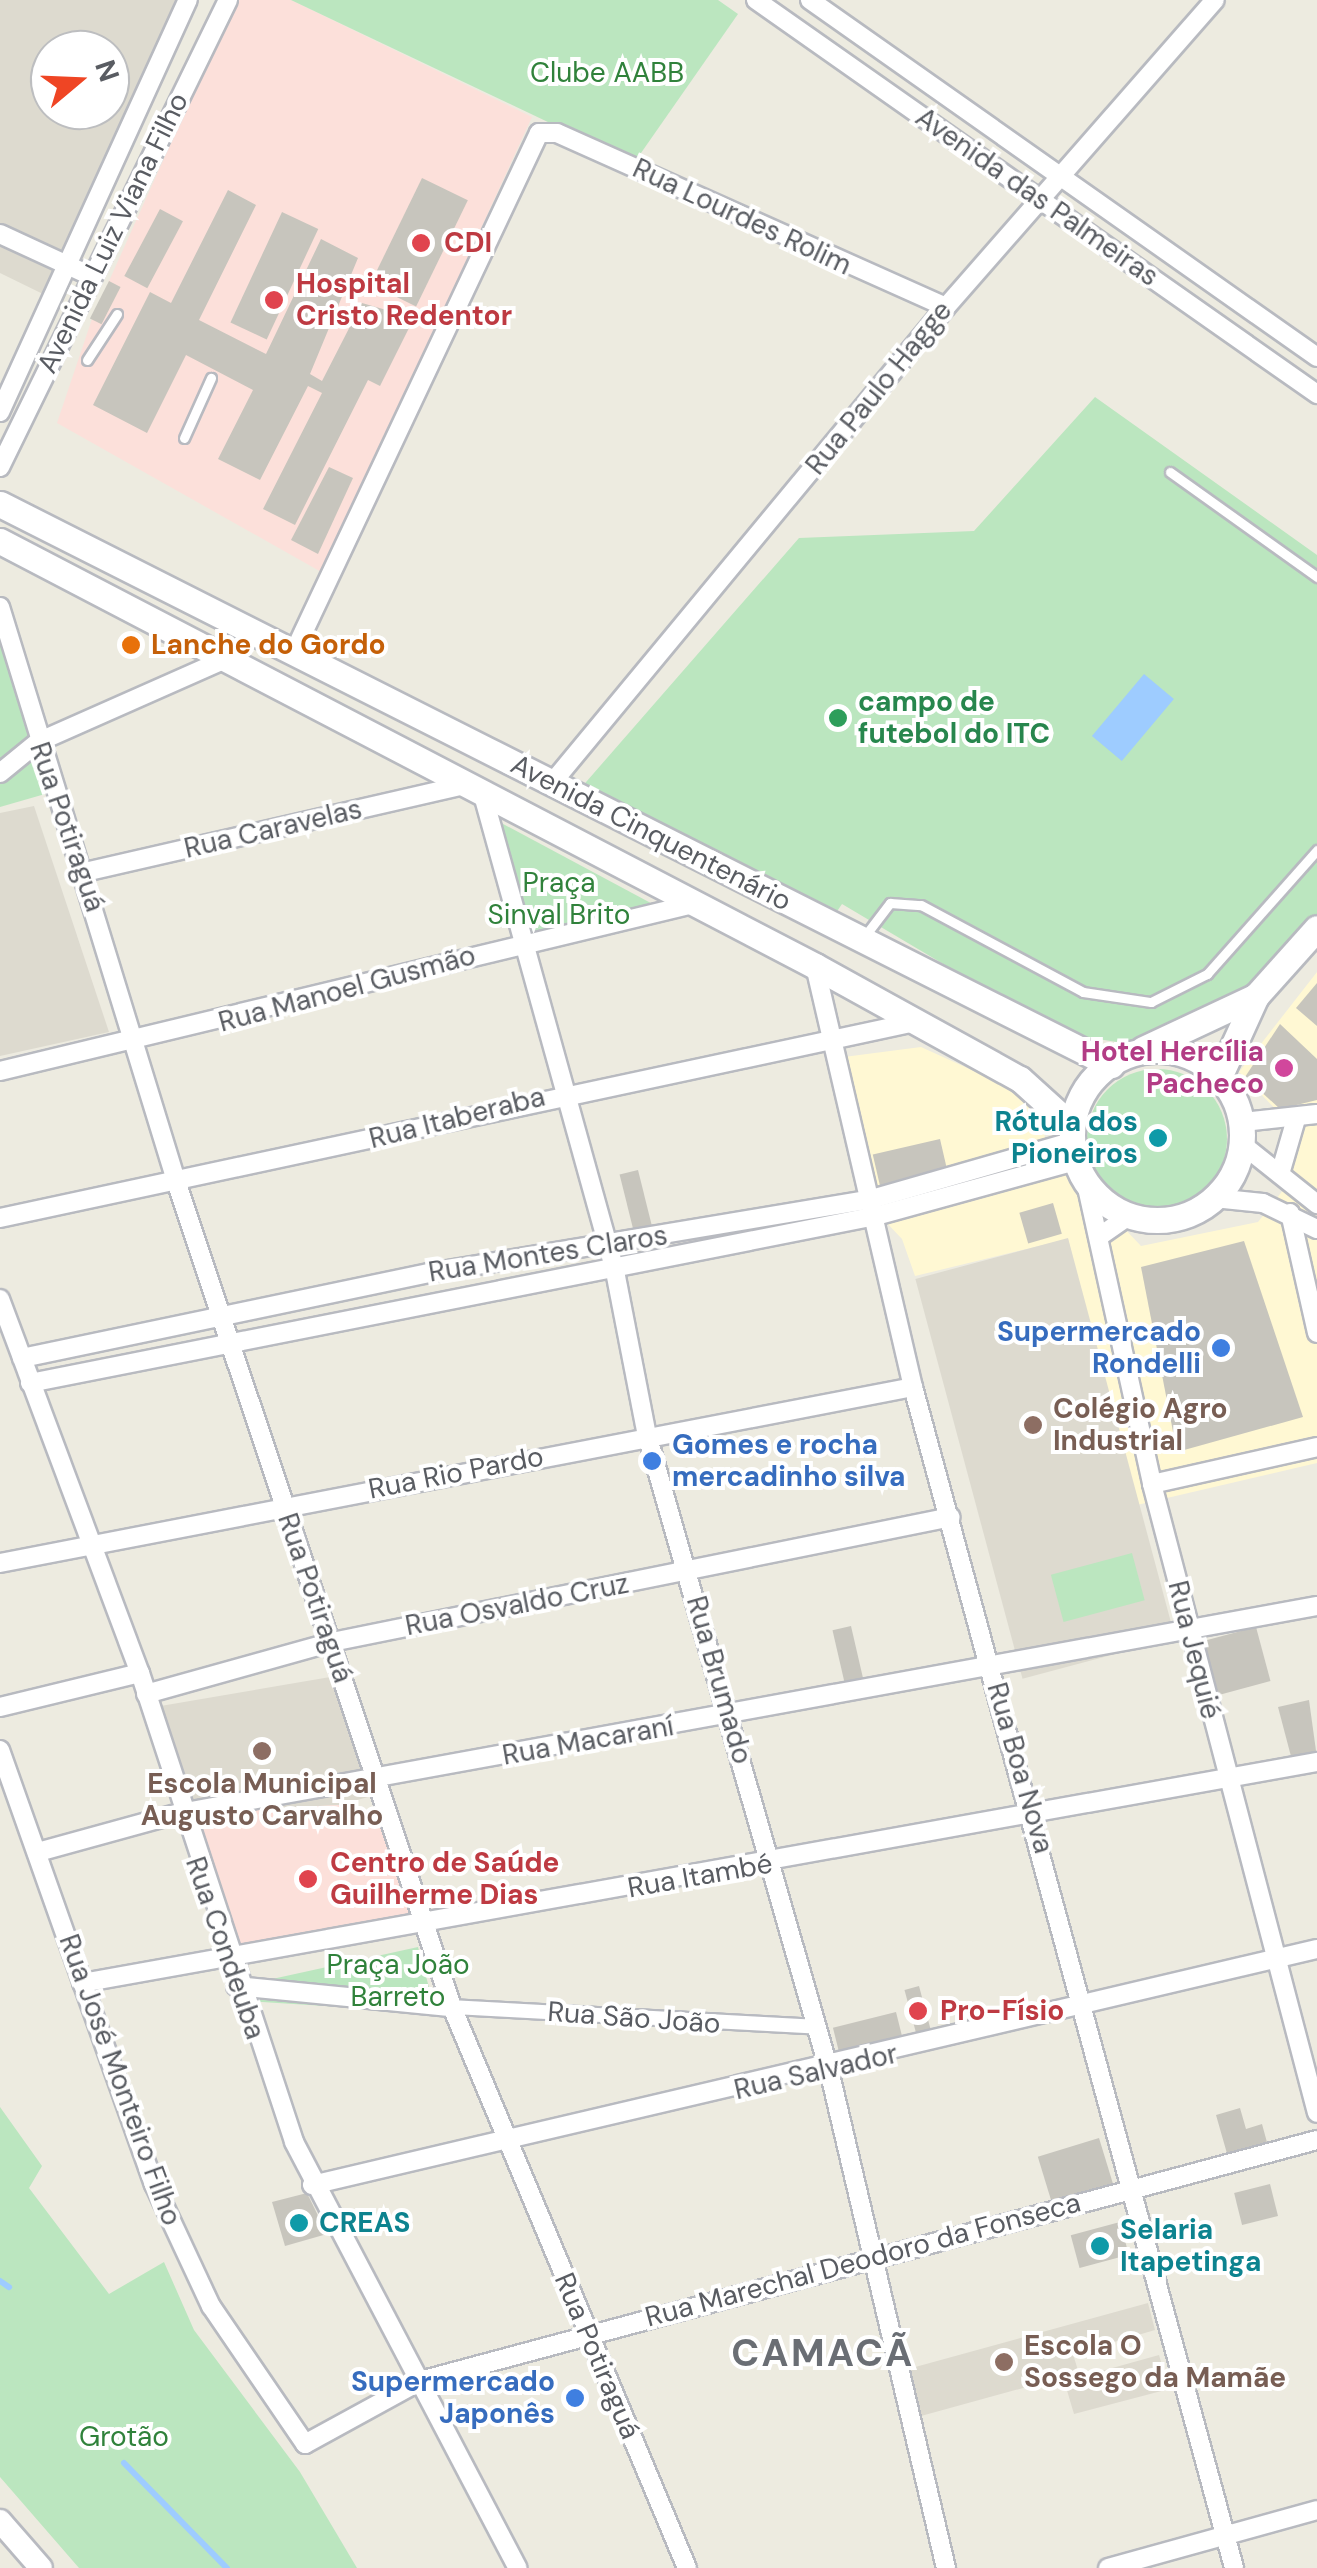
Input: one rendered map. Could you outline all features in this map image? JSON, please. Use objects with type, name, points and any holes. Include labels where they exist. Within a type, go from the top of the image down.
[{"type":"main road","name":"Avenida Cinquentenário","points":[[0,504],[1111,1065]]},
{"type":"main road","name":"Avenida Cinquentenário","points":[[0,541],[472,791],[814,966],[1020,1080],[1076,1153]]},
{"type":"main road","points":[[192,601],[223,660]]},
{"type":"main road","points":[[1220,1075],[1256,996],[1317,928]]},
{"type":"main road","points":[[1136,1053],[1183,1054],[1220,1075],[1243,1134],[1214,1198],[1176,1216],[1129,1216],[1076,1153],[1080,1100],[1111,1065],[1136,1053],[1256,996]]},
{"type":"street","name":"Avenida Luiz Viana Filho","points":[[0,412],[64,264],[188,0]]},
{"type":"street","name":"Avenida Luiz Viana Filho","points":[[0,467],[228,0]]},
{"type":"street","name":"Avenida das Palmeiras","points":[[756,0],[1317,394]]},
{"type":"street","name":"Avenida das Palmeiras","points":[[810,0],[1317,357]]},
{"type":"street","name":"Rua Paulo Hagge","points":[[552,783],[946,307],[1204,4]]},
{"type":"street","name":"Rua Lourdes Rolim","points":[[294,652],[539,134],[557,133],[946,307]]},
{"type":"street","points":[[0,234],[91,276]]},
{"type":"street","name":"Rua Potiraguá","points":[[0,607],[38,742],[85,872],[178,1186],[226,1313],[283,1507],[429,1922],[452,2007],[687,2568]]},
{"type":"street","points":[[2,768],[38,742],[223,660]]},
{"type":"street","name":"Rua Caravelas","points":[[85,872],[472,791]]},
{"type":"street","name":"Rua Brumado","points":[[472,791],[566,1092],[614,1266],[647,1435],[829,2070],[878,2259],[946,2568]]},
{"type":"street","name":"Rua Manoel Gusmão","points":[[0,1071],[135,1045],[521,943],[693,904]]},
{"type":"street","name":"Rua Boa Nova","points":[[814,966],[874,1208],[913,1387],[1036,1818],[1234,2568]]},
{"type":"street","name":"Rua Itaberaba","points":[[0,1218],[178,1186],[566,1092],[915,1022]]},
{"type":"street","points":[[1317,1114],[1243,1134],[1280,1174],[1317,1204]]},
{"type":"street","points":[[1280,1174],[1296,1119]]},
{"type":"street","name":"Rua Montes Claros","points":[[30,1383],[234,1337],[614,1266],[874,1208],[1076,1153]]},
{"type":"street","name":"Rua Jequié","points":[[1076,1153],[1103,1234],[1152,1484],[1189,1633],[1317,2113]]},
{"type":"street","points":[[1214,1198],[1290,1213],[1317,1229]]},
{"type":"street","name":"Rua Montes Claros","points":[[22,1358],[226,1313],[608,1246],[874,1208]]},
{"type":"street","points":[[1290,1213],[1317,1333]]},
{"type":"street","points":[[1103,1234],[1129,1216]]},
{"type":"street","name":"Rua Condeuba","points":[[0,1299],[140,1673],[236,1986],[312,2185],[518,2568]]},
{"type":"street","name":"Rua Rio Pardo","points":[[0,1563],[92,1541],[913,1387]]},
{"type":"street","points":[[1152,1484],[1317,1447]]},
{"type":"street","name":"Rua Osvaldo Cruz","points":[[146,1694],[332,1642],[951,1518]]},
{"type":"street","name":"Rua Macaraní","points":[[38,1852],[180,1813],[1189,1633],[1317,1606]]},
{"type":"street","points":[[0,1708],[140,1673]]},
{"type":"street","name":"Rua José Monteiro Filho","points":[[0,1750],[154,2184],[212,2306],[305,2444]]},
{"type":"street","name":"Rua Itambé","points":[[82,1984],[1036,1818],[1317,1762]]},
{"type":"street","name":"Rua Salvador","points":[[312,2185],[829,2070],[1317,1949]]},
{"type":"street","points":[[236,1986],[452,2007]]},
{"type":"street","name":"Rua São João","points":[[452,2007],[816,2027]]},
{"type":"street","name":"Rua Marechal Deodoro da Fonseca","points":[[305,2444],[420,2381],[878,2259],[1132,2186],[1317,2140]]},
{"type":"street","points":[[1108,2568],[1317,2510]]},
{"type":"street","points":[[0,2521],[41,2568]]},
{"type":"lane","points":[[88,360],[118,314]]},
{"type":"lane","points":[[184,438],[211,378]]},
{"type":"lane","points":[[1170,472],[1317,577]]},
{"type":"lane","points":[[862,939],[890,903],[921,905],[1084,992],[1152,1002],[1206,974],[1317,850]]},
{"type":"shaded area","points":[[0,0],[181,0],[130,111],[130,30],[30,30],[30,130],[121,130],[45,295],[0,273]]},
{"type":"shaded area","name":"Hospital Cristo Redentor","points":[[235,0],[291,0],[532,117],[323,573],[57,423],[92,319]]},
{"type":"shaded area","points":[[34,806],[109,1032],[0,1056],[0,813]]},
{"type":"shaded area","points":[[1317,972],[1317,1463],[1137,1505],[1068,1239],[915,1276],[902,1239],[866,1201],[836,1058],[921,1047],[1020,1092],[1037,1108],[1048,1148],[1141,1246],[1258,1222],[1291,1180],[1300,1134],[1239,1072]]},
{"type":"shaded area","name":"Colégio Agro Industrial","points":[[1068,1238],[1175,1638],[1023,1679],[915,1279]]},
{"type":"shaded area","name":"Escola Municipal Augusto Carvalho","points":[[342,1675],[379,1794],[339,1805],[180,1813],[143,1709]]},
{"type":"shaded area","name":"Centro de Saúde Guilherme Dias","points":[[339,1805],[397,1836],[429,1922],[230,1959],[180,1813]]},
{"type":"shaded area","name":"Escola O Sossego da Mamãe","points":[[1148,2303],[1155,2330],[1073,2354],[1080,2377],[1159,2355],[1169,2389],[1074,2414],[1063,2377],[921,2416],[908,2369]]},
{"type":"green space","name":"Clube AABB","points":[[291,0],[718,0],[738,14],[634,163]]},
{"type":"green space","points":[[1095,397],[1317,555],[1317,917],[1246,1001],[1142,1046],[1060,1033],[842,904],[825,929],[573,797],[799,538],[974,531]]},
{"type":"green space","points":[[0,607],[52,792],[0,807]]},
{"type":"green space","name":"Praça Sinval Brito","points":[[492,818],[675,916],[530,949]]},
{"type":"green space","name":"Rótula dos Pioneiros","points":[[1157,1069],[1184,1075],[1206,1090],[1221,1112],[1227,1139],[1221,1166],[1206,1188],[1184,1203],[1157,1209],[1130,1203],[1108,1188],[1093,1166],[1087,1139],[1093,1112],[1108,1090],[1130,1075]]},
{"type":"green space","points":[[1132,1553],[1145,1600],[1064,1622],[1051,1575]]},
{"type":"green space","name":"Praça João Barreto","points":[[418,1947],[436,2013],[246,2001],[240,1986]]},
{"type":"green space","name":"Grotão","points":[[0,2107],[42,2166],[29,2188],[109,2294],[164,2262],[194,2330],[300,2472],[357,2568],[79,2568],[0,2477]]},
{"type":"water","points":[[1144,674],[1174,699],[1122,761],[1092,736]]},
{"type":"building","name":"CDI","points":[[422,178],[468,200],[416,306],[370,284]]},
{"type":"building","points":[[228,190],[256,205],[199,320],[266,354],[321,239],[358,258],[310,374],[322,381],[362,303],[414,318],[380,386],[368,380],[295,525],[263,509],[322,393],[308,386],[260,480],[218,459],[253,390],[186,355],[147,433],[93,405],[150,292],[171,303]]},
{"type":"building","points":[[160,209],[183,221],[147,288],[124,276]]},
{"type":"building","points":[[282,212],[318,229],[267,339],[230,323]]},
{"type":"building","points":[[109,281],[121,287],[102,324],[90,318]]},
{"type":"building","points":[[329,467],[353,478],[318,554],[291,540]]},
{"type":"building","points":[[1317,983],[1317,1026],[1296,1008]]},
{"type":"building","name":"Hotel Hercília Pacheco","points":[[1280,1024],[1317,1059],[1317,1100],[1280,1109],[1245,1077]]},
{"type":"building","points":[[940,1139],[948,1175],[881,1191],[873,1155]]},
{"type":"building","points":[[638,1170],[653,1230],[635,1235],[620,1175]]},
{"type":"building","points":[[1053,1203],[1062,1234],[1028,1243],[1019,1213]]},
{"type":"building","name":"Supermercado Rondelli","points":[[1244,1241],[1303,1417],[1177,1452],[1141,1267]]},
{"type":"building","points":[[851,1626],[865,1686],[846,1691],[832,1630]]},
{"type":"building","points":[[1256,1627],[1270,1681],[1209,1698],[1194,1644]]},
{"type":"building","points":[[1309,1700],[1317,1758],[1293,1764],[1278,1707]]},
{"type":"building","name":"Pro-Físio","points":[[919,1986],[931,2031],[917,2035],[905,1990]]},
{"type":"building","points":[[896,2012],[902,2036],[839,2052],[833,2028]]},
{"type":"building","points":[[1240,2108],[1246,2129],[1262,2124],[1268,2146],[1228,2157],[1216,2115]]},
{"type":"building","points":[[1099,2138],[1114,2188],[1053,2206],[1038,2157]]},
{"type":"building","points":[[1270,2184],[1278,2216],[1242,2225],[1234,2193]]},
{"type":"building","name":"CREAS","points":[[307,2193],[327,2234],[285,2246],[272,2202]]},
{"type":"building","name":"Selaria Itapetinga","points":[[1120,2222],[1129,2255],[1080,2268],[1071,2235]]},
{"type":"waterway","points":[[0,2281],[9,2287]]},
{"type":"waterway","points":[[124,2463],[227,2568]]},
{"type":"place","name":"CDI","points":[[421,243]]},
{"type":"place","name":"Hospital Cristo Redentor","points":[[274,300]]},
{"type":"place","name":"Lanche do Gordo","points":[[131,645]]},
{"type":"place","name":"campo de futebol do ITC","points":[[838,718]]},
{"type":"place","name":"Hotel Hercília Pacheco","points":[[1284,1068]]},
{"type":"place","name":"Rótula dos Pioneiros","points":[[1158,1138]]},
{"type":"place","name":"Supermercado Rondelli","points":[[1221,1348]]},
{"type":"place","name":"Colégio Agro Industrial","points":[[1033,1425]]},
{"type":"place","name":"Gomes e rocha mercadinho silva","points":[[652,1461]]},
{"type":"place","name":"Escola Municipal Augusto Carvalho","points":[[262,1751]]},
{"type":"place","name":"Centro de Saúde Guilherme Dias","points":[[308,1879]]},
{"type":"place","name":"Pro-Físio","points":[[918,2011]]},
{"type":"place","name":"CREAS","points":[[299,2223]]},
{"type":"place","name":"Selaria Itapetinga","points":[[1100,2246]]},
{"type":"place","name":"Escola O Sossego da Mamãe","points":[[1004,2362]]},
{"type":"place","name":"Supermercado Japonês","points":[[575,2398]]},
{"type":"district","name":"CAMACÃ","points":[[823,2354]]}]
